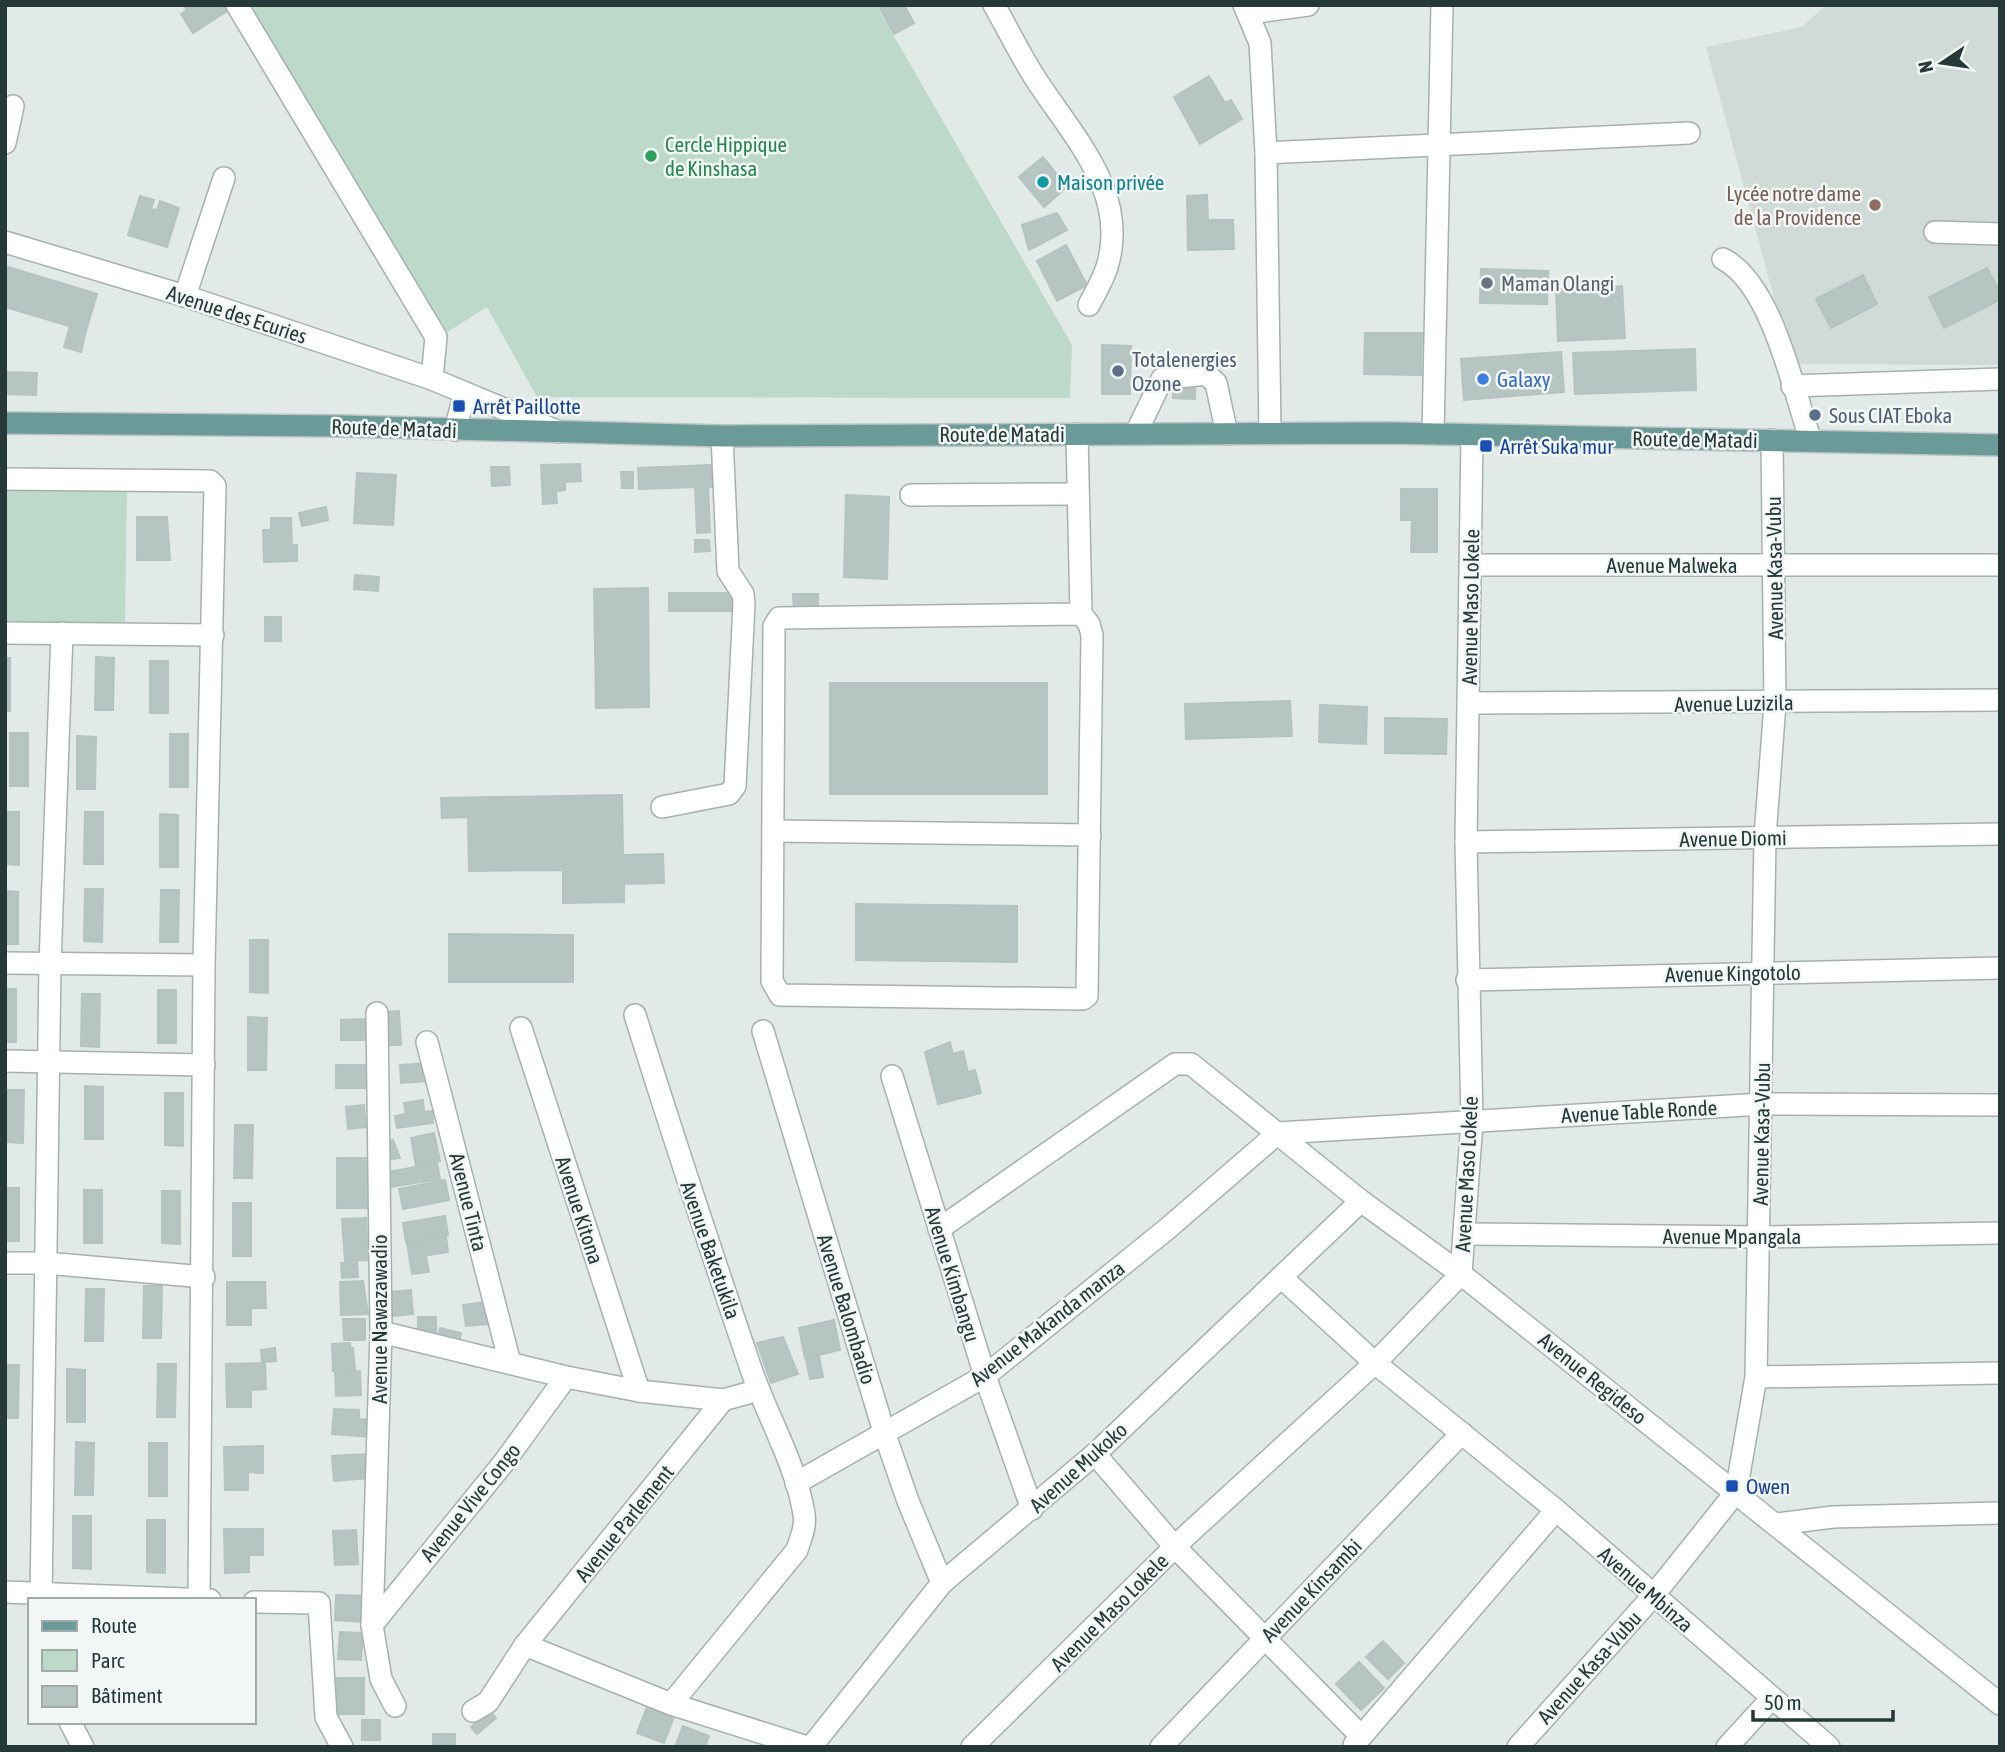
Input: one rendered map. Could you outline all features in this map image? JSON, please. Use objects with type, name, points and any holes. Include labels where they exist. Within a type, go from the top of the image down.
[{"type":"main road","name":"Route de Matadi","points":[[5,423],[722,436],[1433,434],[2000,445]]},
{"type":"street","points":[[237,5],[436,337],[432,379]]},
{"type":"street","points":[[994,5],[1039,84],[1074,131],[1108,195],[1113,229],[1107,267],[1089,305]]},
{"type":"street","points":[[1270,433],[1266,153],[1260,43],[1247,9],[1308,5]]},
{"type":"street","points":[[1433,434],[1442,5]]},
{"type":"street","points":[[5,143],[13,106]]},
{"type":"street","points":[[1266,153],[1689,133]]},
{"type":"street","points":[[185,296],[224,178]]},
{"type":"street","points":[[1935,232],[2000,234]]},
{"type":"street","name":"Avenue des Ecuries","points":[[5,242],[185,296],[432,379],[565,434]]},
{"type":"street","points":[[1723,259],[1736,266],[1763,304],[1811,441]]},
{"type":"street","points":[[1136,433],[1162,379],[1206,374],[1216,383],[1227,434]]},
{"type":"street","points":[[1792,386],[2000,379]]},
{"type":"street","points":[[455,430],[465,393]]},
{"type":"street","points":[[1077,434],[1081,614],[1089,624],[1092,635],[1087,996],[1083,999],[780,995],[772,981],[774,626],[779,618],[1081,614]]},
{"type":"street","points":[[662,807],[729,794],[735,786],[744,604],[743,594],[728,571],[722,436]]},
{"type":"street","name":"Avenue Maso Lokele","points":[[972,1747],[1175,1547],[1375,1363],[1461,1273],[1472,1121],[1466,842],[1472,436]]},
{"type":"street","name":"Avenue Kasa-Vubu","points":[[1518,1747],[1653,1596],[1736,1492],[1756,1377],[1765,837],[1775,704],[1772,440]]},
{"type":"street","points":[[5,479],[212,482],[215,489],[204,965],[203,1598]]},
{"type":"street","points":[[911,495],[1078,494]]},
{"type":"street","name":"Avenue Malweka","points":[[1471,565],[2000,565]]},
{"type":"street","points":[[5,633],[213,635]]},
{"type":"street","points":[[41,1595],[50,964],[62,633]]},
{"type":"street","name":"Avenue Luzizila","points":[[1468,703],[1775,704],[1841,699],[2000,700]]},
{"type":"street","points":[[773,831],[1090,835]]},
{"type":"street","name":"Avenue Diomi","points":[[1466,842],[2000,834]]},
{"type":"street","points":[[5,963],[204,965]]},
{"type":"street","name":"Avenue Kingotolo","points":[[1467,980],[2000,968]]},
{"type":"street","name":"Avenue Nawazawadio","points":[[377,1013],[381,1332],[372,1625],[381,1679],[395,1706]]},
{"type":"street","name":"Avenue Baketukila","points":[[635,1015],[702,1228],[758,1390],[796,1483],[804,1522],[797,1550],[671,1704]]},
{"type":"street","name":"Avenue Kitona","points":[[521,1028],[639,1391]]},
{"type":"street","name":"Avenue Balombadio","points":[[763,1031],[884,1432],[908,1502],[942,1583]]},
{"type":"street","name":"Avenue Tinta","points":[[427,1042],[510,1363]]},
{"type":"street","points":[[5,1060],[204,1065]]},
{"type":"street","name":"Avenue Regideso","points":[[939,1229],[1180,1062],[1191,1065],[1361,1201],[1461,1273],[2000,1704]]},
{"type":"street","name":"Avenue Kimbangu","points":[[892,1076],[985,1376],[1032,1509]]},
{"type":"street","name":"Avenue Table Ronde","points":[[1278,1133],[1762,1104],[2000,1105]]},
{"type":"street","name":"Avenue Makanda manza","points":[[796,1483],[985,1376],[1167,1229],[1278,1133]]},
{"type":"street","name":"Avenue Mukoko","points":[[809,1747],[942,1583],[1095,1454],[1361,1201]]},
{"type":"street","name":"Avenue Mpangala","points":[[1465,1234],[1760,1237],[2000,1233]]},
{"type":"street","points":[[5,1264],[46,1264],[204,1277]]},
{"type":"street","name":"Avenue Mbinza","points":[[1281,1277],[1375,1363],[1556,1510],[1829,1747]]},
{"type":"street","points":[[381,1332],[566,1377],[639,1391],[723,1400],[758,1390]]},
{"type":"street","points":[[1756,1377],[2000,1373]]},
{"type":"street","name":"Avenue Vive Congo","points":[[372,1625],[505,1461],[566,1377]]},
{"type":"street","name":"Avenue Parlement","points":[[473,1711],[488,1702],[525,1645],[723,1400]]},
{"type":"street","name":"Avenue Kinsambi","points":[[1161,1747],[1462,1433]]},
{"type":"street","points":[[1095,1454],[1175,1547],[1266,1637],[1357,1741],[1556,1510]]},
{"type":"street","points":[[1777,1524],[1833,1517],[2000,1513]]},
{"type":"street","points":[[5,1592],[162,1598]]},
{"type":"street","points":[[256,1602],[318,1603],[326,1717],[342,1747]]},
{"type":"street","points":[[525,1645],[671,1704],[809,1747]]},
{"type":"street","points":[[1727,1747],[1772,1698]]},
{"type":"street","points":[[71,1724],[83,1747]]},
{"type":"shaded area","name":"Lycée notre dame de la Providence","points":[[1826,5],[2000,5],[2000,365],[1792,364],[1706,47],[1802,27]]},
{"type":"green space","name":"Cercle Hippique de Kinshasa","points":[[248,5],[876,5],[1072,345],[1070,398],[537,397],[487,307],[446,333]]},
{"type":"green space","points":[[5,488],[127,490],[125,626],[5,624]]},
{"type":"building","points":[[183,5],[223,5],[227,11],[193,33],[181,14],[187,10]]},
{"type":"building","points":[[878,5],[904,5],[914,23],[894,34]]},
{"type":"building","points":[[1209,76],[1225,103],[1231,100],[1242,119],[1200,144],[1174,97]]},
{"type":"building","name":"Maison privée","points":[[1043,157],[1067,187],[1044,207],[1019,177]]},
{"type":"building","points":[[1207,195],[1208,220],[1233,220],[1234,249],[1188,250],[1187,196]]},
{"type":"building","points":[[140,196],[154,200],[151,209],[157,210],[160,201],[179,208],[167,247],[128,235]]},
{"type":"building","points":[[1057,213],[1067,230],[1029,250],[1022,225]]},
{"type":"building","points":[[1066,245],[1087,285],[1057,301],[1037,261]]},
{"type":"building","points":[[5,266],[97,294],[86,331],[5,307]]},
{"type":"building","points":[[1987,268],[2000,292],[2000,300],[1944,328],[1929,297]]},
{"type":"building","points":[[1481,269],[1548,271],[1547,304],[1480,303]]},
{"type":"building","points":[[1863,275],[1877,304],[1831,328],[1816,299]]},
{"type":"building","points":[[1622,286],[1625,338],[1558,341],[1556,290]]},
{"type":"building","points":[[70,326],[86,331],[81,352],[64,347]]},
{"type":"building","points":[[1365,333],[1422,333],[1421,375],[1364,374]]},
{"type":"building","points":[[1102,345],[1131,346],[1130,394],[1102,394]]},
{"type":"building","points":[[1695,349],[1696,390],[1575,394],[1573,353]]},
{"type":"building","points":[[1561,352],[1564,392],[1464,400],[1461,359]]},
{"type":"building","points":[[1174,355],[1196,356],[1195,399],[1173,398]]},
{"type":"building","points":[[5,372],[37,373],[36,395],[5,394]]},
{"type":"building","points":[[580,464],[581,481],[565,482],[565,490],[556,491],[557,503],[543,504],[541,465]]},
{"type":"building","points":[[711,465],[712,487],[708,487],[710,532],[697,533],[695,487],[639,489],[638,468]]},
{"type":"building","points":[[491,467],[509,467],[510,485],[492,486]]},
{"type":"building","points":[[621,472],[633,472],[633,488],[622,488]]},
{"type":"building","points":[[357,473],[396,475],[393,525],[354,523]]},
{"type":"building","points":[[1401,489],[1437,489],[1437,552],[1411,552],[1412,520],[1401,520]]},
{"type":"building","points":[[846,495],[889,497],[887,579],[844,577]]},
{"type":"building","points":[[326,507],[328,520],[302,526],[299,513]]},
{"type":"building","points":[[137,517],[167,517],[170,560],[137,560]]},
{"type":"building","points":[[271,518],[291,518],[292,545],[297,545],[297,561],[264,562],[263,530],[271,530]]},
{"type":"building","points":[[695,540],[709,540],[710,551],[695,552]]},
{"type":"building","points":[[355,575],[379,577],[378,591],[354,589]]},
{"type":"building","points":[[648,588],[649,707],[596,708],[594,589]]},
{"type":"building","points":[[669,593],[731,593],[731,611],[669,611]]},
{"type":"building","points":[[793,594],[818,594],[818,613],[794,614]]},
{"type":"building","points":[[265,617],[281,617],[281,641],[265,641]]},
{"type":"building","points":[[96,657],[114,658],[113,710],[95,710]]},
{"type":"building","points":[[5,658],[10,658],[10,711],[5,711]]},
{"type":"building","points":[[150,661],[168,661],[168,713],[150,713]]},
{"type":"building","points":[[830,683],[1047,683],[1047,794],[830,794]]},
{"type":"building","points":[[1290,701],[1292,736],[1186,739],[1185,704]]},
{"type":"building","points":[[1320,705],[1367,707],[1366,744],[1319,742]]},
{"type":"building","points":[[1385,718],[1447,719],[1446,754],[1385,753]]},
{"type":"building","points":[[10,733],[28,733],[28,786],[10,786]]},
{"type":"building","points":[[170,734],[188,734],[188,787],[170,787]]},
{"type":"building","points":[[77,736],[96,737],[95,789],[77,789]]},
{"type":"building","points":[[622,795],[623,855],[663,854],[664,883],[624,884],[624,902],[563,903],[563,870],[469,871],[468,817],[442,818],[441,798]]},
{"type":"building","points":[[5,812],[19,812],[19,865],[5,864]]},
{"type":"building","points":[[85,812],[103,812],[103,864],[84,864]]},
{"type":"building","points":[[160,814],[178,815],[178,867],[160,867]]},
{"type":"building","points":[[85,889],[103,889],[102,942],[84,941]]},
{"type":"building","points":[[161,890],[179,890],[178,942],[160,942]]},
{"type":"building","points":[[5,891],[18,892],[18,944],[5,944]]},
{"type":"building","points":[[856,904],[1017,906],[1017,962],[856,960]]},
{"type":"building","points":[[449,934],[573,935],[573,982],[449,982]]},
{"type":"building","points":[[250,940],[268,940],[268,993],[250,992]]},
{"type":"building","points":[[5,989],[16,989],[16,1042],[5,1042]]},
{"type":"building","points":[[158,990],[176,990],[176,1043],[158,1043]]},
{"type":"building","points":[[82,994],[100,994],[99,1047],[81,1046]]},
{"type":"building","points":[[399,1011],[401,1045],[386,1045],[384,1012]]},
{"type":"building","points":[[248,1017],[267,1018],[266,1070],[248,1070]]},
{"type":"building","points":[[368,1019],[368,1040],[341,1040],[341,1020]]},
{"type":"building","points":[[950,1042],[953,1054],[963,1051],[968,1072],[975,1070],[981,1093],[938,1104],[925,1052]]},
{"type":"building","points":[[428,1063],[429,1081],[401,1083],[400,1065]]},
{"type":"building","points":[[336,1065],[371,1065],[372,1088],[336,1088]]},
{"type":"building","points":[[85,1086],[103,1087],[103,1139],[85,1139]]},
{"type":"building","points":[[5,1090],[24,1090],[23,1143],[5,1142]]},
{"type":"building","points":[[165,1093],[183,1093],[183,1146],[165,1145]]},
{"type":"building","points":[[423,1100],[424,1112],[432,1111],[433,1123],[397,1128],[395,1116],[406,1114],[404,1103]]},
{"type":"building","points":[[364,1105],[366,1127],[348,1129],[346,1107]]},
{"type":"building","points":[[235,1125],[253,1125],[252,1178],[234,1178]]},
{"type":"building","points":[[434,1133],[440,1161],[416,1166],[411,1138]]},
{"type":"building","points":[[393,1140],[400,1158],[387,1160],[384,1142]]},
{"type":"building","points":[[337,1158],[371,1158],[371,1208],[337,1208]]},
{"type":"building","points":[[437,1163],[440,1179],[390,1187],[388,1172]]},
{"type":"building","points":[[445,1180],[449,1200],[403,1209],[399,1189]]},
{"type":"building","points":[[5,1188],[19,1188],[19,1241],[5,1241]]},
{"type":"building","points":[[84,1190],[102,1190],[102,1243],[84,1243]]},
{"type":"building","points":[[162,1191],[180,1191],[180,1244],[162,1243]]},
{"type":"building","points":[[233,1203],[251,1203],[251,1256],[233,1256]]},
{"type":"building","points":[[445,1216],[448,1235],[406,1242],[403,1223]]},
{"type":"building","points":[[366,1218],[368,1260],[345,1261],[342,1219]]},
{"type":"building","points":[[446,1237],[448,1252],[428,1255],[425,1240]]},
{"type":"building","points":[[423,1240],[429,1272],[412,1274],[407,1243]]},
{"type":"building","points":[[357,1262],[358,1277],[342,1278],[341,1263]]},
{"type":"building","points":[[363,1281],[368,1314],[341,1315],[340,1282]]},
{"type":"building","points":[[227,1282],[265,1282],[266,1308],[251,1308],[251,1325],[227,1325]]},
{"type":"building","points":[[144,1286],[162,1286],[161,1338],[143,1338]]},
{"type":"building","points":[[86,1289],[104,1289],[103,1341],[85,1341]]},
{"type":"building","points":[[411,1290],[413,1314],[393,1316],[391,1292]]},
{"type":"building","points":[[486,1302],[488,1324],[466,1326],[463,1305]]},
{"type":"building","points":[[418,1317],[436,1317],[436,1334],[418,1334]]},
{"type":"building","points":[[343,1319],[365,1319],[365,1340],[344,1340]]},
{"type":"building","points":[[834,1320],[840,1350],[805,1358],[799,1328]]},
{"type":"building","points":[[440,1328],[461,1333],[459,1343],[438,1338]]},
{"type":"building","points":[[783,1337],[798,1374],[771,1383],[757,1343]]},
{"type":"building","points":[[350,1343],[355,1370],[333,1371],[332,1344]]},
{"type":"building","points":[[275,1348],[276,1361],[262,1362],[261,1350]]},
{"type":"building","points":[[819,1356],[823,1377],[810,1379],[806,1359]]},
{"type":"building","points":[[265,1363],[266,1389],[251,1390],[251,1407],[227,1407],[226,1364]]},
{"type":"building","points":[[158,1364],[176,1364],[175,1417],[157,1417]]},
{"type":"building","points":[[5,1365],[19,1365],[18,1418],[5,1418]]},
{"type":"building","points":[[67,1369],[85,1370],[85,1422],[67,1422]]},
{"type":"building","points":[[360,1371],[361,1395],[336,1396],[335,1373]]},
{"type":"building","points":[[334,1409],[359,1410],[359,1419],[372,1420],[371,1437],[332,1434]]},
{"type":"building","points":[[76,1442],[94,1443],[93,1495],[75,1495]]},
{"type":"building","points":[[149,1443],[167,1443],[167,1496],[149,1496]]},
{"type":"building","points":[[263,1446],[263,1473],[248,1472],[248,1490],[225,1490],[224,1447]]},
{"type":"building","points":[[369,1454],[370,1478],[334,1481],[332,1456]]},
{"type":"building","points":[[73,1516],[91,1516],[91,1569],[73,1568]]},
{"type":"building","points":[[147,1520],[165,1520],[165,1573],[147,1572]]},
{"type":"building","points":[[224,1529],[263,1529],[263,1555],[249,1555],[249,1572],[225,1573]]},
{"type":"building","points":[[356,1530],[358,1564],[335,1565],[333,1531]]},
{"type":"building","points":[[336,1595],[365,1596],[364,1622],[335,1620]]},
{"type":"building","points":[[340,1632],[363,1633],[361,1660],[338,1659]]},
{"type":"building","points":[[1383,1641],[1404,1663],[1388,1679],[1366,1657]]},
{"type":"building","points":[[1359,1662],[1384,1688],[1361,1710],[1336,1684]]},
{"type":"building","points":[[337,1678],[364,1678],[364,1714],[337,1714]]},
{"type":"building","points":[[648,1704],[675,1714],[664,1743],[637,1733]]},
{"type":"building","points":[[490,1710],[496,1718],[477,1734],[471,1727]]},
{"type":"building","points":[[362,1720],[380,1720],[380,1740],[362,1740]]},
{"type":"building","points":[[683,1726],[709,1736],[705,1747],[675,1747]]},
{"type":"building","points":[[433,1734],[455,1734],[455,1747],[433,1747]]},
{"type":"place","name":"Cercle Hippique de Kinshasa","points":[[651,156]]},
{"type":"place","name":"Maison privée","points":[[1043,182]]},
{"type":"place","name":"Lycée notre dame de la Providence","points":[[1875,205]]},
{"type":"place","name":"Maman Olangi","points":[[1487,283]]},
{"type":"place","name":"Totalenergies Ozone","points":[[1118,371]]},
{"type":"place","name":"Galaxy","points":[[1483,379]]},
{"type":"place","name":"Arrêt Paillotte","points":[[459,406]]},
{"type":"place","name":"Sous CIAT Eboka","points":[[1815,415]]},
{"type":"place","name":"Arrêt Suka mur","points":[[1486,446]]},
{"type":"place","name":"Owen","points":[[1732,1486]]}]
